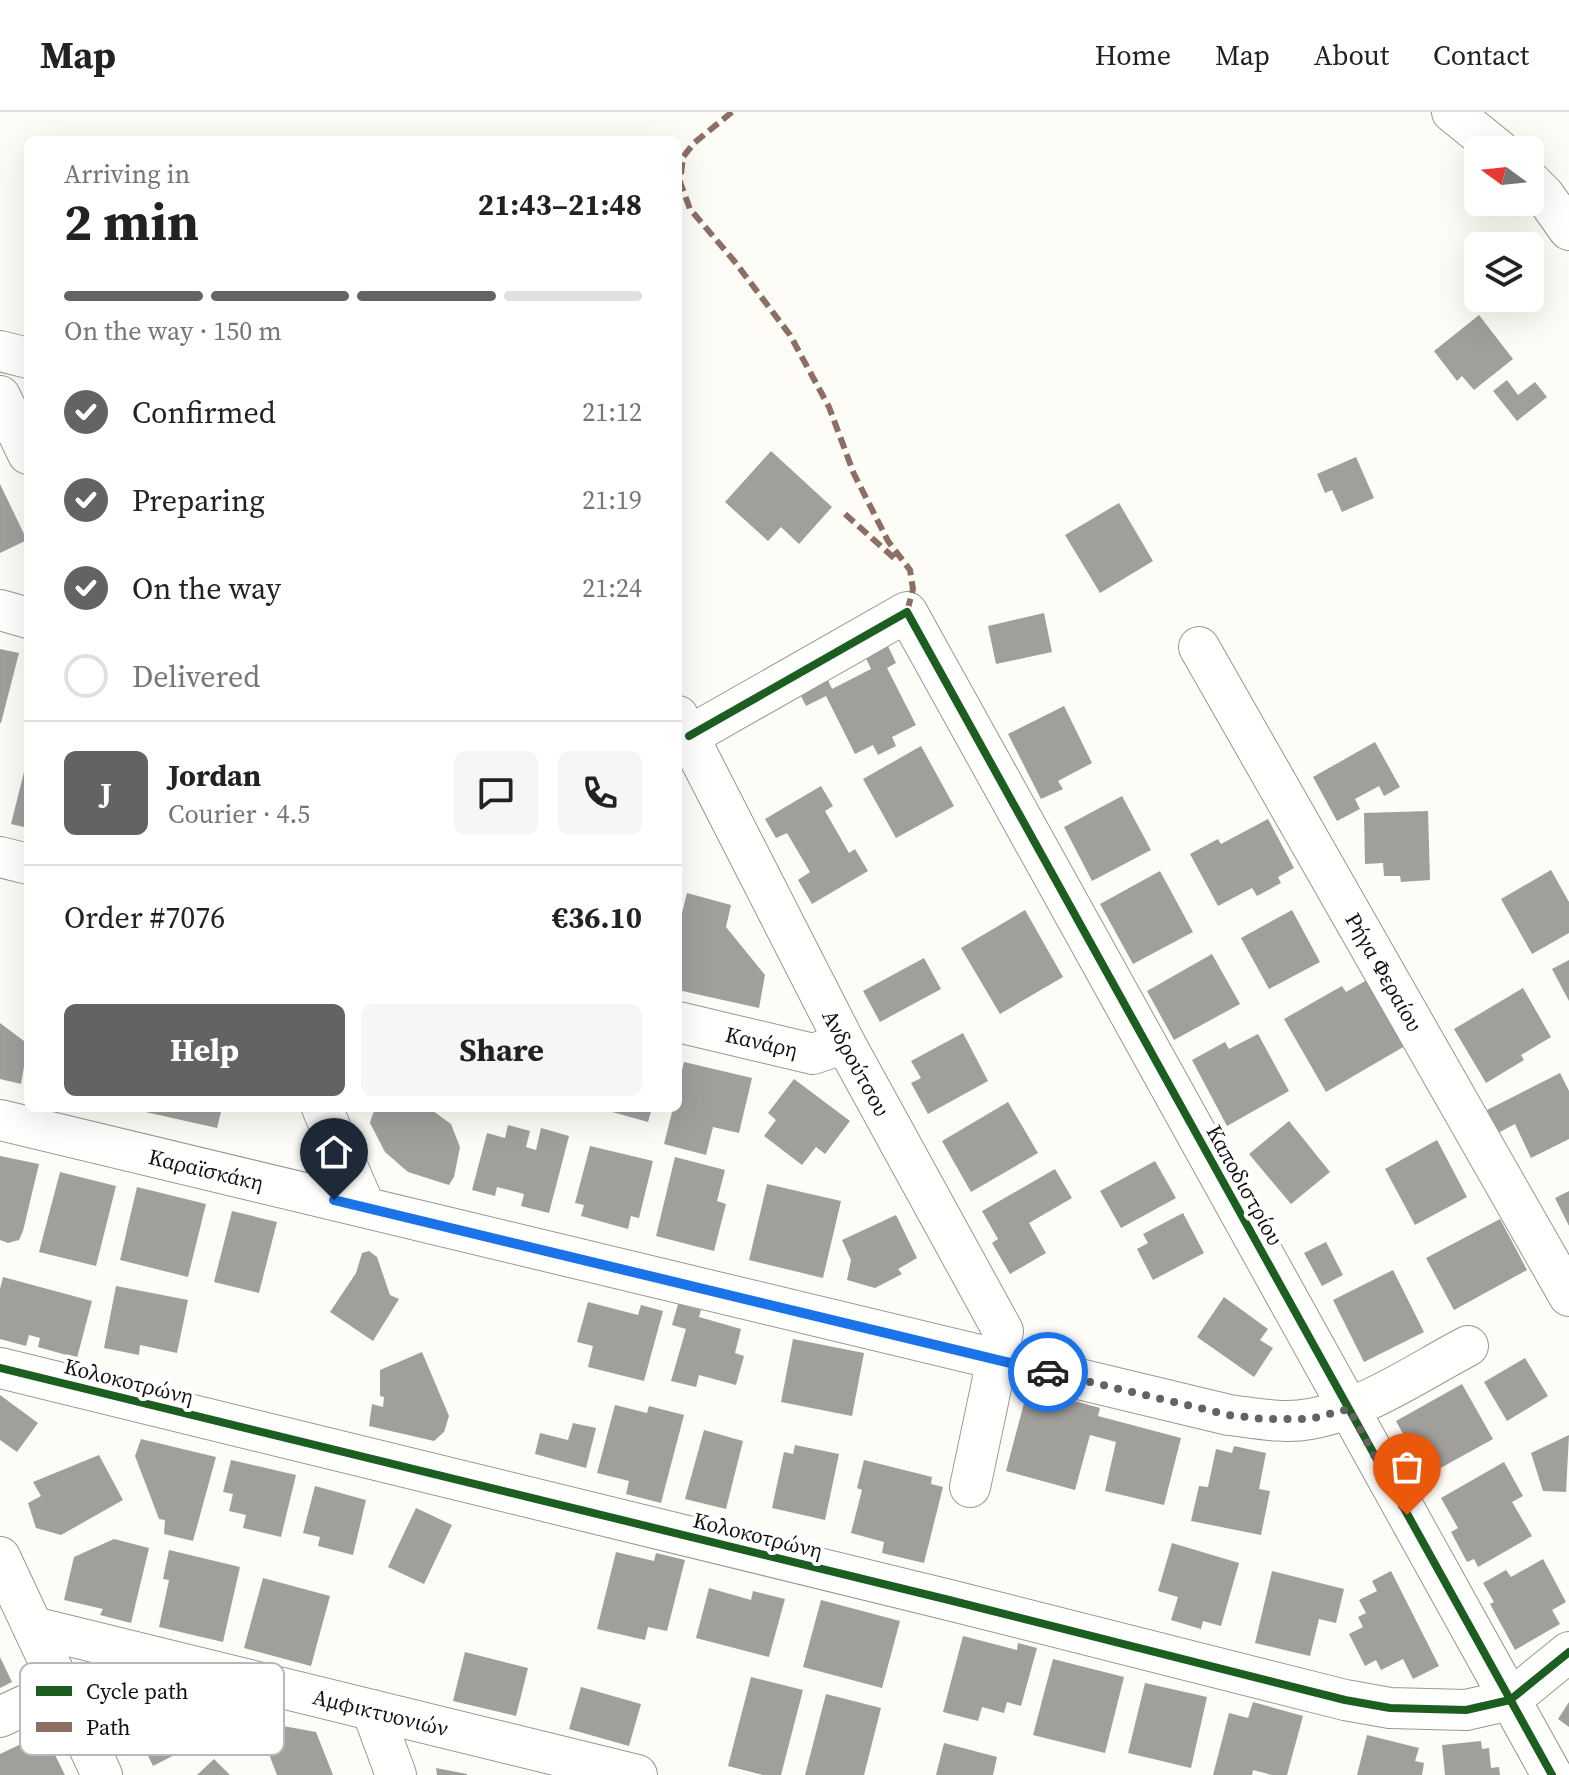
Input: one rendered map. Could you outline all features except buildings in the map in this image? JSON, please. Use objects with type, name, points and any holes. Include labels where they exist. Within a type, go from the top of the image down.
[{"type":"street","points":[[1452,112],[1482,136]]},
{"type":"street","points":[[1544,195],[1569,230]]},
{"type":"street","points":[[0,351],[24,357]]},
{"type":"street","points":[[0,396],[24,446]]},
{"type":"street","points":[[0,610],[24,617]]},
{"type":"street","name":"Καποδιστρίου","points":[[687,746],[907,612],[1552,1775]]},
{"type":"street","name":"Ρήγα Φεραίου","points":[[1199,647],[1569,1296]]},
{"type":"street","name":"Ανδρούτσου","points":[[687,746],[1003,1331],[970,1487]]},
{"type":"street","points":[[0,857],[24,863]]},
{"type":"street","name":"Κανάρη","points":[[682,1023],[813,1054],[845,1043]]},
{"type":"street","points":[[324,1112],[365,1207]]},
{"type":"street","name":"Καραϊσκάκη","points":[[0,1120],[1229,1415],[1287,1421],[1310,1419],[1349,1409],[1468,1346]]},
{"type":"street","name":"Κολοκοτρώνη","points":[[0,1368],[1345,1700],[1427,1711],[1466,1710],[1510,1700]]},
{"type":"street","points":[[0,1557],[49,1663]]},
{"type":"street","name":"Αμφικτυονιών","points":[[33,1627],[180,1663]]},
{"type":"street","points":[[1510,1700],[1569,1652]]},
{"type":"street","name":"Αμφικτυονιών","points":[[284,1688],[637,1775]]},
{"type":"street","points":[[0,1717],[20,1708]]},
{"type":"street","points":[[372,1710],[396,1775]]},
{"type":"street","points":[[92,1755],[102,1775]]},
{"type":"marked path","points":[[682,165],[683,157],[694,143],[732,112]]},
{"type":"marked path","points":[[682,187],[690,209],[790,335],[829,407],[854,474],[888,541],[910,570],[913,589],[907,612]]},
{"type":"marked path","points":[[845,514],[894,558]]},
{"type":"cycle path","points":[[689,736],[907,612],[1552,1775]]},
{"type":"cycle path","points":[[0,1368],[1345,1700],[1390,1708],[1466,1710],[1510,1700],[1569,1652]]},
{"type":"way so far","points":[[1048,1372],[1229,1415],[1287,1421],[1310,1419],[1349,1409],[1407,1515]]},
{"type":"route","points":[[334,1200],[1048,1372]]}]
